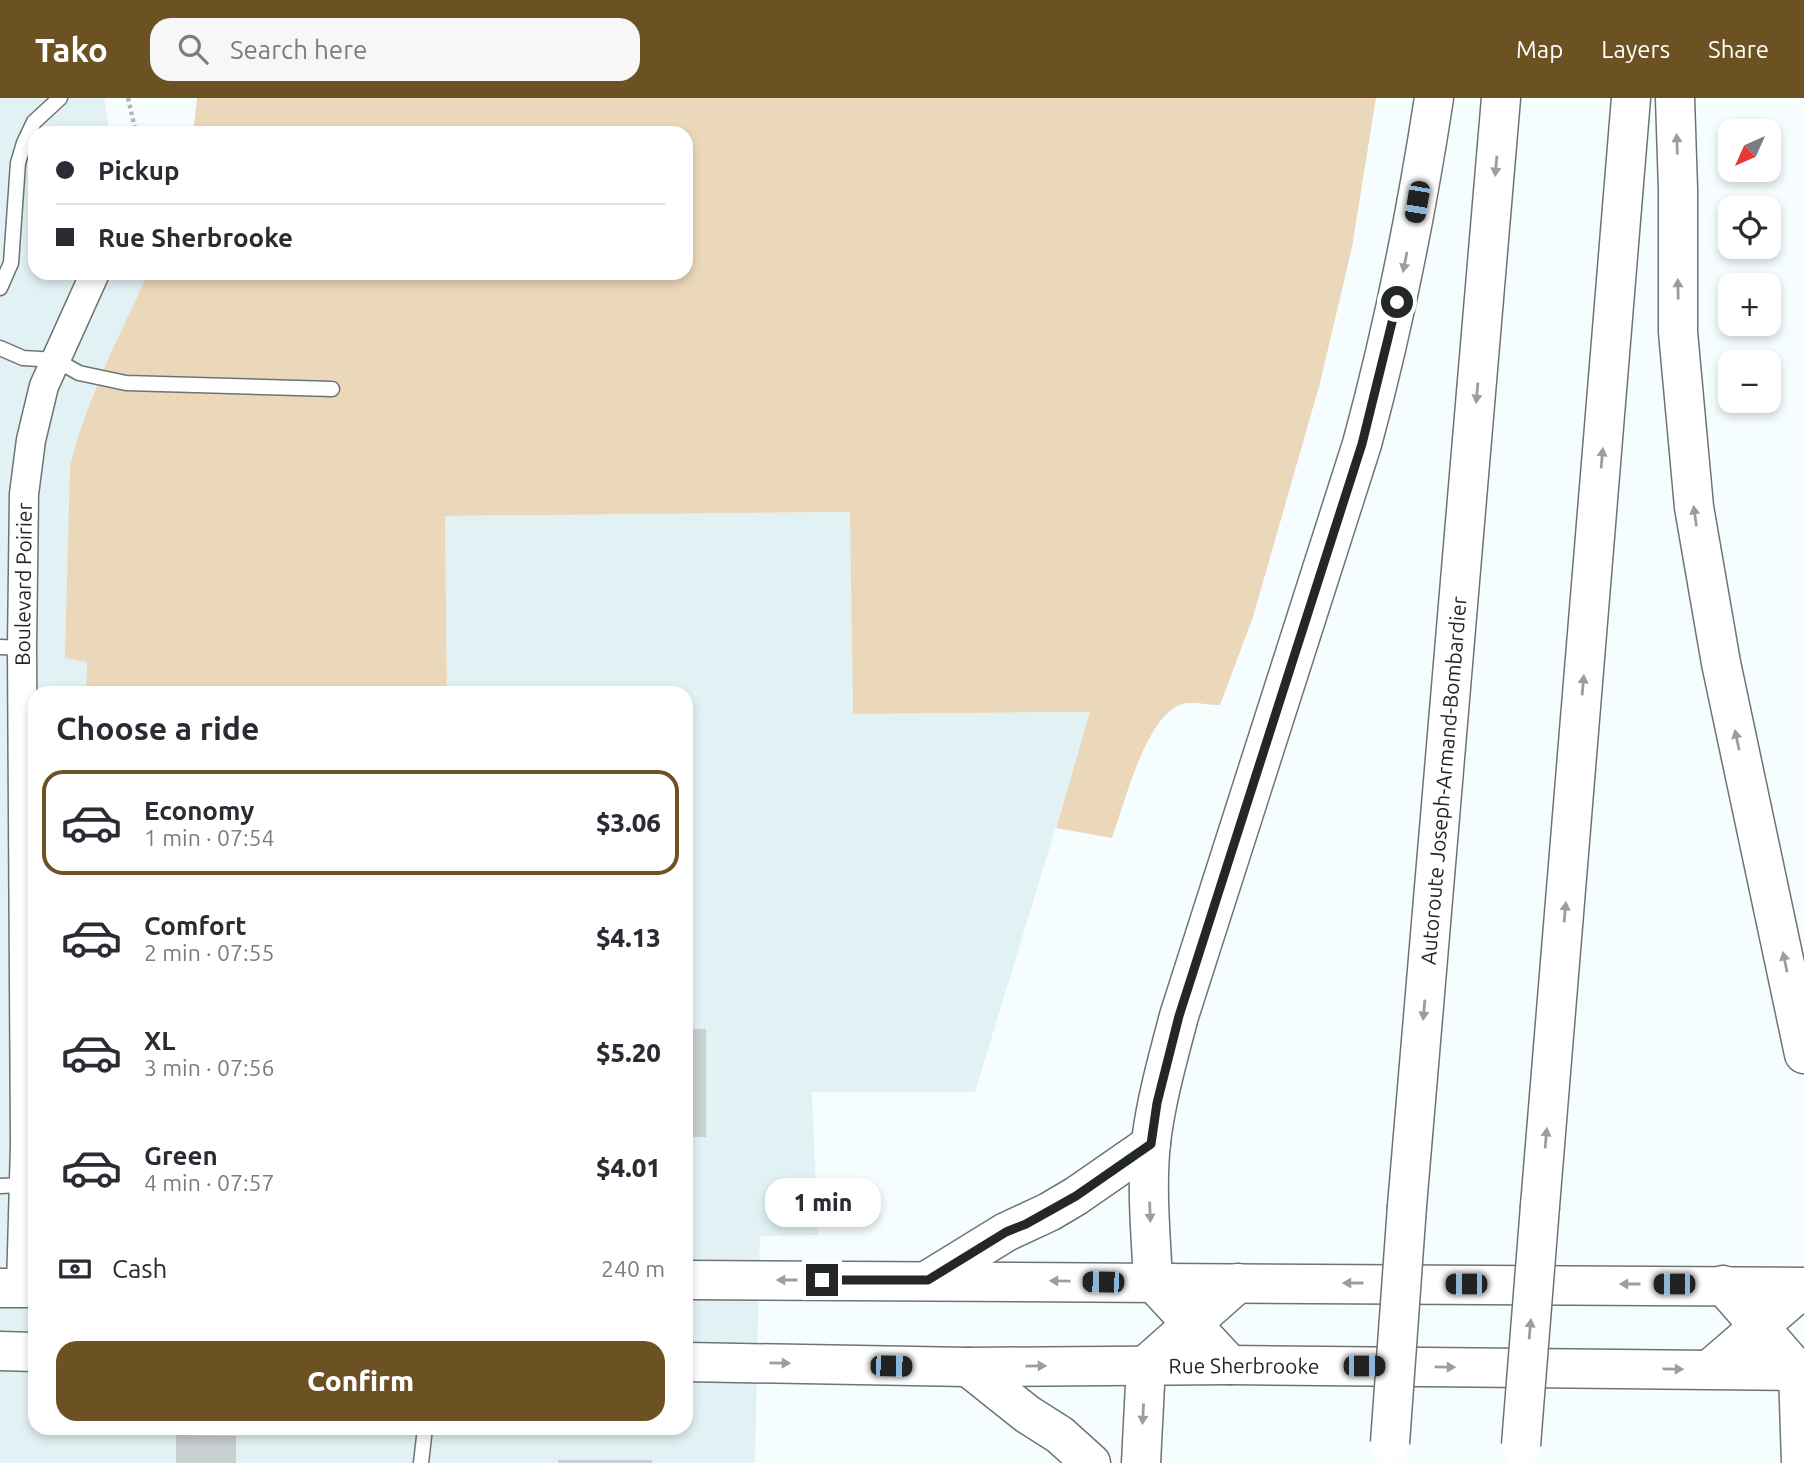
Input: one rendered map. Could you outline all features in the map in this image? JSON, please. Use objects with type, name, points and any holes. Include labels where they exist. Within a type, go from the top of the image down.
[{"type":"main road","points":[[1230,1365],[1153,1282],[1151,1144],[1157,1103],[1179,1016],[1354,468],[1379,380],[1413,223],[1434,98]]},
{"type":"main road","name":"Autoroute Joseph-Armand-Bombardier","points":[[1389,1453],[1501,98]]},
{"type":"main road","points":[[1520,1454],[1631,98]]},
{"type":"main road","points":[[1675,98],[1678,332],[1694,507],[1724,675],[1804,1054]]},
{"type":"main road","points":[[928,1280],[1006,1232],[1076,1196],[1151,1144]]},
{"type":"main road","points":[[693,1280],[1804,1287]]},
{"type":"main road","points":[[1141,1463],[1146,1365],[1238,1283]]},
{"type":"main road","points":[[1723,1285],[1801,1371],[1801,1463]]},
{"type":"main road","points":[[1710,1369],[1804,1287]]},
{"type":"main road","points":[[0,1351],[28,1352]]},
{"type":"main road","name":"Rue Sherbrooke","points":[[693,1362],[968,1367],[1230,1365],[1801,1371]]},
{"type":"main road","points":[[968,1367],[1027,1414],[1060,1435],[1091,1463]]},
{"type":"street","name":"Boulevard Poirier","points":[[19,1288],[12,1185],[11,648],[24,494],[37,408],[92,280]]},
{"type":"lane","points":[[32,126],[60,98]]},
{"type":"lane","points":[[0,288],[10,263],[17,174],[28,135]]},
{"type":"lane","points":[[0,348],[23,359],[56,360],[79,373],[126,383],[332,389]]},
{"type":"lane","points":[[421,1463],[424,1435]]},
{"type":"path","points":[[128,98],[134,126]]},
{"type":"shaded area","points":[[0,98],[104,98],[109,126],[28,126],[28,280],[145,280],[92,395],[65,657],[87,662],[86,686],[28,686],[28,1435],[693,1435],[693,686],[447,686],[445,516],[851,512],[853,714],[1091,712],[975,1092],[812,1092],[818,1235],[760,1236],[755,1463],[0,1463]]},
{"type":"shaded area","points":[[197,98],[1376,98],[1352,247],[1320,383],[1253,617],[1220,705],[1182,704],[1169,712],[1158,725],[1138,763],[1112,838],[1056,828],[1090,712],[853,714],[850,512],[445,516],[447,686],[86,686],[87,662],[65,658],[70,467],[94,393],[145,280],[693,280],[693,126],[194,126]]},
{"type":"building","points":[[693,1029],[706,1029],[706,1137],[693,1137]]},
{"type":"building","points":[[176,1435],[236,1436],[236,1463],[176,1463]]},
{"type":"building","points":[[558,1460],[652,1460],[652,1463],[558,1463]]},
{"type":"route","points":[[822,1280],[928,1280],[1006,1232],[1076,1196],[1151,1144],[1157,1103],[1179,1016],[1362,444],[1397,302]]}]
